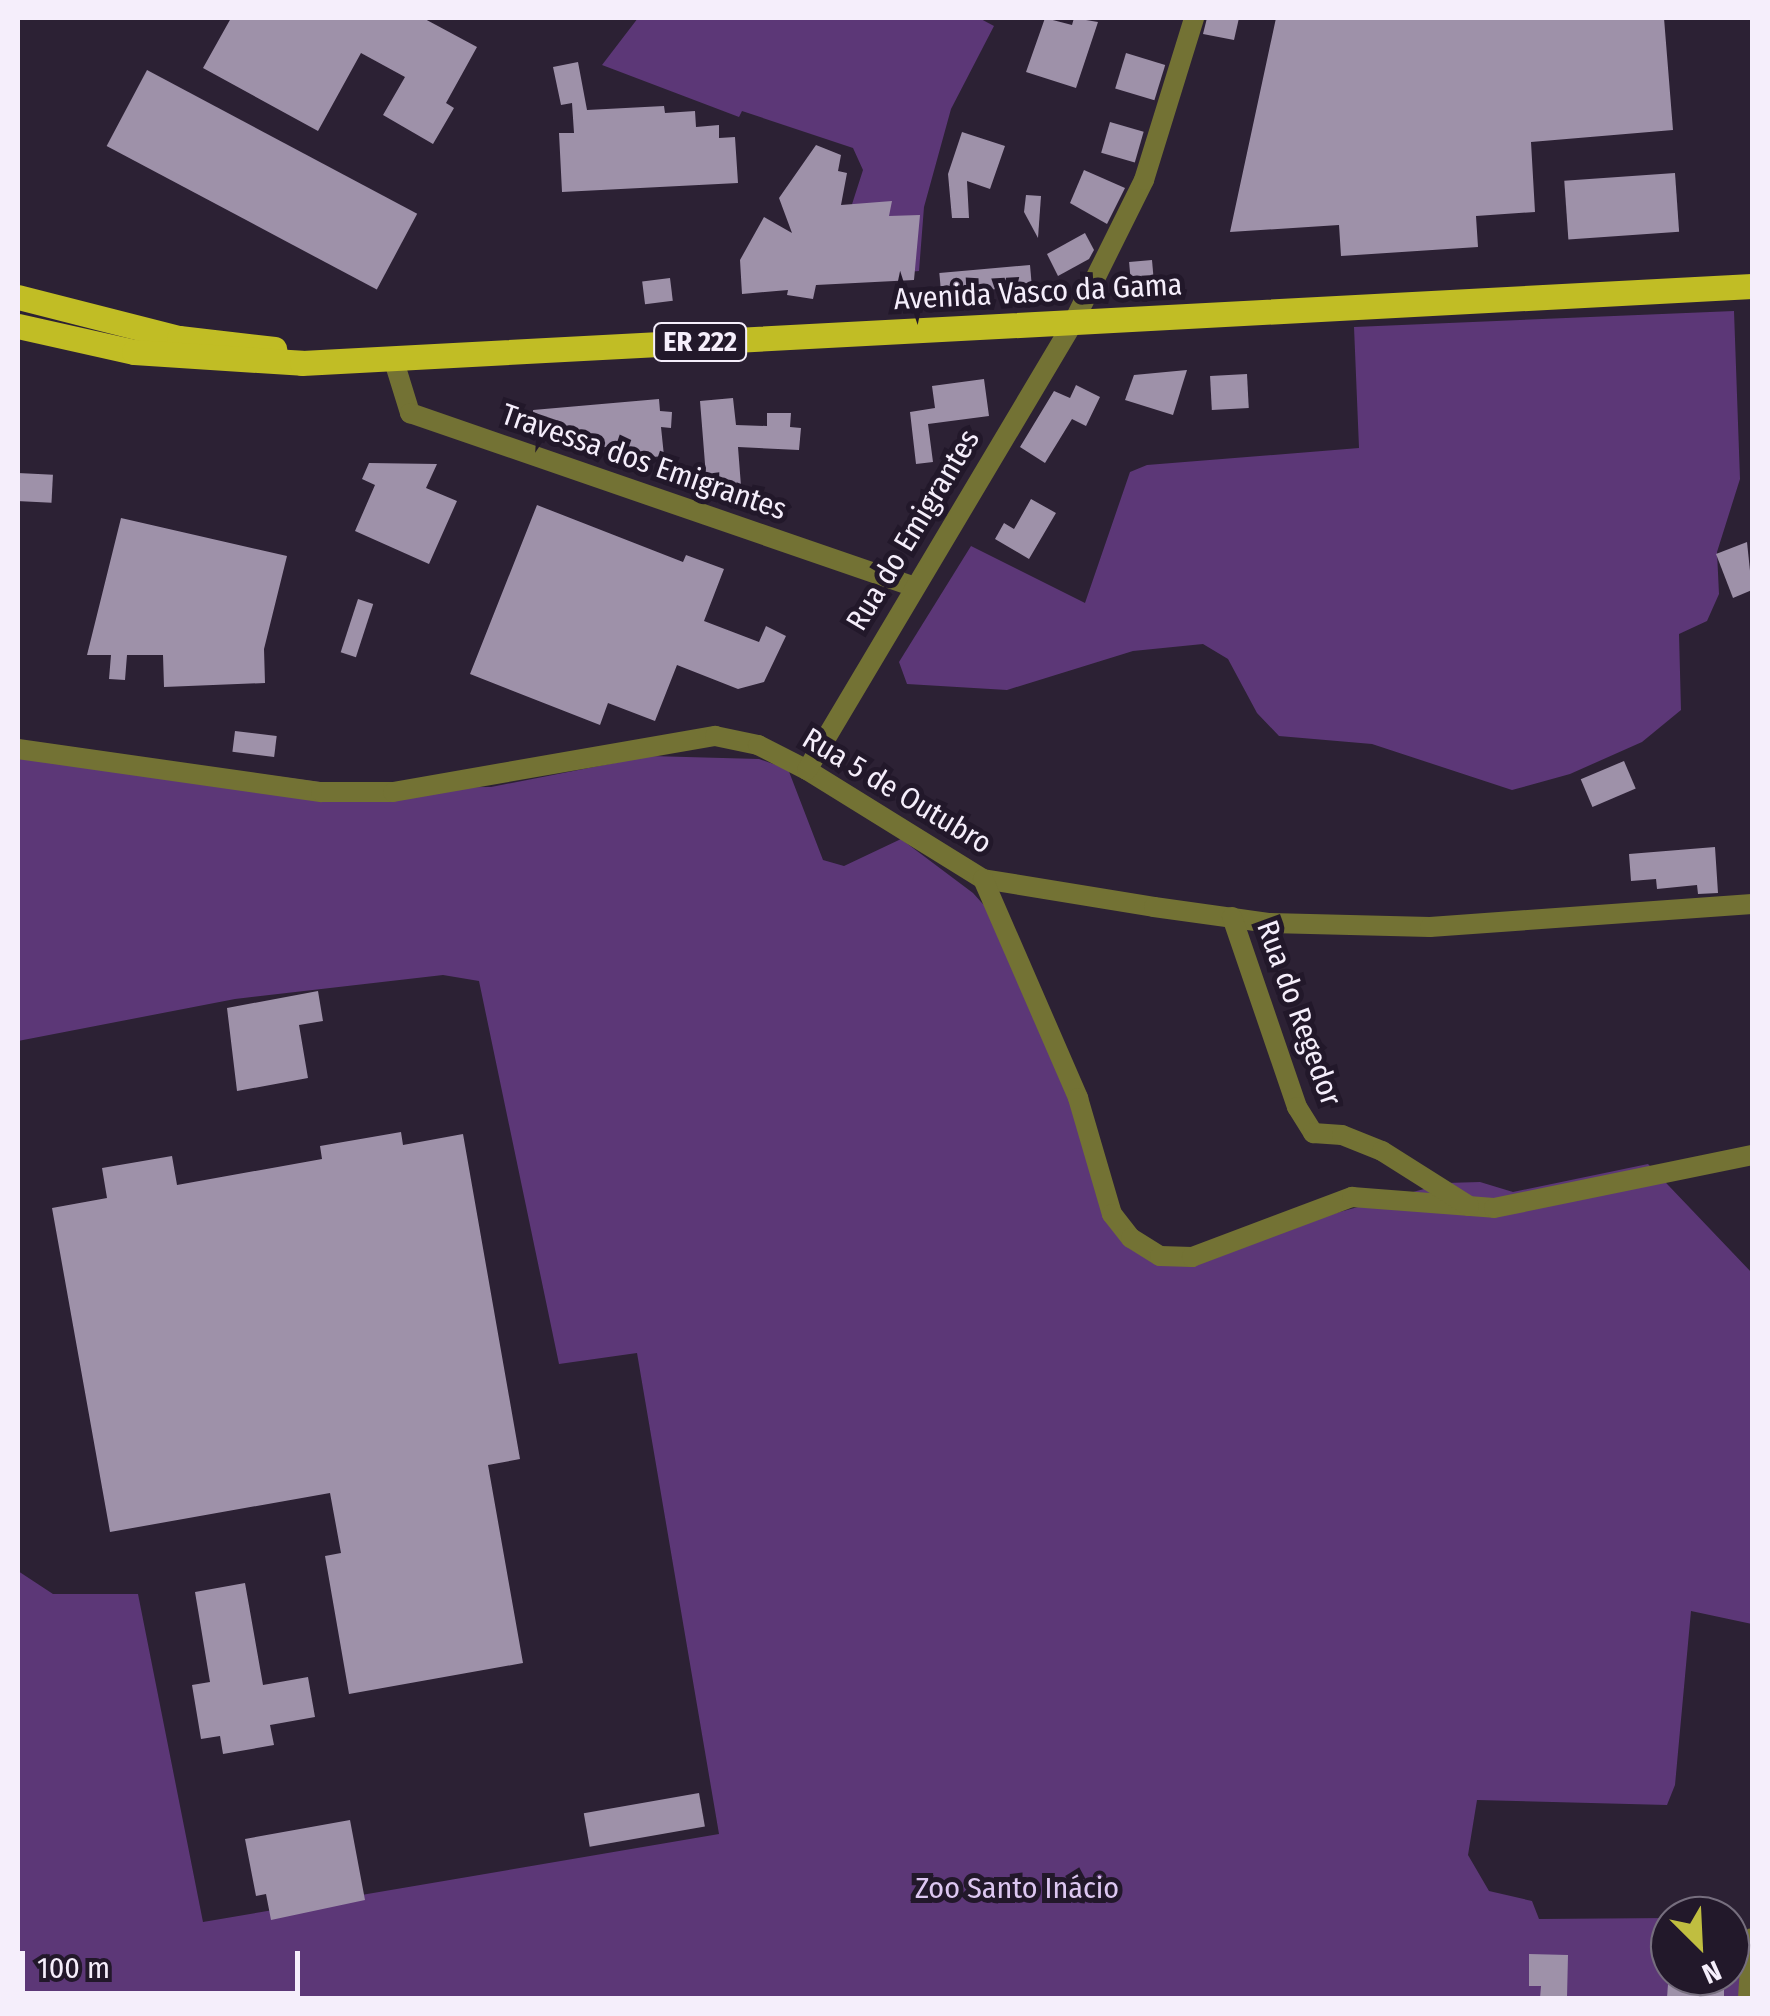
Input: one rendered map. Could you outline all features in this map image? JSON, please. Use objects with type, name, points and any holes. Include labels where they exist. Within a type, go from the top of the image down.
[{"type":"main road","name":"Avenida Vasco da Gama","points":[[18,326],[134,352],[235,362],[328,361],[1752,286]]},
{"type":"main road","name":"Avenida Vasco da Gama","points":[[23,300],[179,338],[328,361]]},
{"type":"main road","points":[[18,338],[161,367],[235,362]]},
{"type":"street","name":"Rua do Emigrantes","points":[[806,770],[912,586],[1073,323],[1144,180],[1194,18]]},
{"type":"street","name":"Travessa dos Emigrantes","points":[[393,358],[410,413],[912,586]]},
{"type":"street","name":"Rua 5 de Outubro","points":[[18,749],[321,792],[393,792],[715,736],[758,745],[806,770],[983,878],[1232,917],[1430,927],[1752,904]]},
{"type":"street","points":[[983,878],[1078,1098],[1112,1214],[1131,1238],[1160,1256],[1192,1257],[1352,1197],[1494,1208],[1752,1154]]},
{"type":"street","name":"Rua do Regedor","points":[[1232,917],[1297,1107],[1312,1133],[1342,1136],[1382,1151],[1469,1206]]},
{"type":"green space","points":[[638,18],[979,18],[994,26],[951,109],[924,207],[919,271],[828,279],[863,170],[853,148],[742,111],[739,117],[602,65]]},
{"type":"green space","points":[[1734,311],[1740,479],[1717,552],[1719,594],[1707,621],[1679,634],[1681,710],[1642,742],[1570,774],[1512,790],[1372,744],[1279,736],[1257,713],[1228,659],[1203,644],[1133,651],[1007,690],[907,684],[899,662],[971,546],[1085,603],[1130,472],[1147,465],[1359,448],[1354,327]]},
{"type":"green space","name":"Zoo Santo Inácio","points":[[18,742],[365,788],[491,787],[650,756],[759,759],[788,769],[823,860],[844,866],[901,839],[973,893],[1017,942],[1118,1206],[1139,1239],[1182,1255],[1446,1183],[1480,1182],[1513,1192],[1648,1164],[1752,1273],[1752,1624],[1691,1611],[1675,1785],[1667,1805],[1477,1800],[1468,1855],[1489,1891],[1532,1901],[1539,1919],[1650,1918],[1650,1996],[1743,1998],[18,1998],[18,1571],[53,1594],[138,1594],[203,1922],[719,1834],[637,1353],[559,1364],[479,981],[443,975],[235,999],[18,1041]]},
{"type":"building","points":[[231,18],[423,18],[477,47],[446,103],[454,108],[433,144],[383,115],[405,77],[361,53],[318,131],[203,68]]},
{"type":"building","points":[[1045,18],[1072,25],[1074,18],[1098,22],[1076,88],[1026,72]]},
{"type":"building","points":[[1207,18],[1239,18],[1234,40],[1203,34]]},
{"type":"building","points":[[1276,18],[1664,18],[1673,130],[1531,142],[1535,212],[1476,216],[1478,247],[1341,256],[1339,225],[1230,232]]},
{"type":"building","points":[[1126,53],[1165,65],[1154,100],[1115,88]]},
{"type":"building","points":[[578,62],[587,110],[664,106],[665,113],[695,111],[696,127],[719,125],[719,138],[735,137],[738,183],[562,192],[559,133],[574,133],[572,103],[561,105],[553,67]]},
{"type":"building","points":[[147,70],[417,214],[377,290],[107,146]]},
{"type":"building","points":[[1110,122],[1144,132],[1135,162],[1101,153]]},
{"type":"building","points":[[962,132],[1005,146],[990,189],[967,181],[969,218],[952,218],[948,174]]},
{"type":"building","points":[[816,145],[841,155],[838,171],[847,173],[841,205],[892,201],[889,216],[920,215],[914,280],[816,285],[813,299],[787,295],[788,290],[742,294],[740,260],[764,217],[792,233],[779,198]]},
{"type":"building","points":[[1084,170],[1125,188],[1107,224],[1070,203]]},
{"type":"building","points":[[1675,173],[1679,232],[1568,240],[1564,181]]},
{"type":"building","points":[[1026,195],[1041,196],[1038,238],[1024,212]]},
{"type":"building","points":[[1085,233],[1094,250],[1089,259],[1058,276],[1047,254]]},
{"type":"building","points":[[1152,260],[1154,281],[1131,283],[1129,262]]},
{"type":"building","points":[[1030,265],[1032,286],[941,294],[939,273]]},
{"type":"building","points":[[670,278],[673,301],[645,304],[642,281]]},
{"type":"building","points":[[1187,370],[1173,415],[1125,400],[1134,375]]},
{"type":"building","points":[[1247,374],[1249,408],[1212,410],[1210,376]]},
{"type":"building","points":[[984,379],[989,416],[928,424],[933,462],[916,464],[910,412],[935,408],[932,386]]},
{"type":"building","points":[[1076,385],[1100,397],[1086,426],[1072,419],[1045,463],[1020,447],[1054,391],[1070,398]]},
{"type":"building","points":[[733,398],[736,425],[767,426],[767,413],[791,413],[790,427],[801,428],[799,450],[738,447],[741,486],[707,489],[700,401]]},
{"type":"building","points":[[659,399],[660,411],[672,412],[671,428],[661,427],[664,456],[630,459],[629,445],[581,449],[580,440],[535,436],[533,410]]},
{"type":"building","points":[[369,463],[437,464],[426,488],[457,501],[429,564],[355,531],[375,485],[362,479]]},
{"type":"building","points":[[18,473],[53,475],[51,503],[18,501]]},
{"type":"building","points":[[1031,499],[1056,513],[1029,559],[995,539],[1004,523],[1014,529]]},
{"type":"building","points":[[537,505],[683,562],[686,555],[724,569],[704,621],[759,642],[766,626],[786,636],[764,682],[738,689],[677,665],[655,721],[608,703],[600,725],[470,674]]},
{"type":"building","points":[[121,518],[287,556],[264,649],[265,683],[164,687],[163,655],[127,655],[125,680],[109,679],[111,655],[87,655]]},
{"type":"building","points":[[1747,542],[1752,590],[1733,598],[1716,554]]},
{"type":"building","points":[[358,599],[373,604],[356,657],[341,652]]},
{"type":"building","points":[[235,731],[277,736],[274,757],[232,752]]},
{"type":"building","points":[[1624,761],[1636,789],[1592,807],[1581,779]]},
{"type":"building","points":[[1715,847],[1718,893],[1698,894],[1697,885],[1657,889],[1656,879],[1631,881],[1629,854]]},
{"type":"building","points":[[318,991],[323,1021],[299,1025],[308,1078],[237,1091],[227,1008]]},
{"type":"building","points":[[401,1132],[403,1145],[463,1134],[520,1459],[488,1465],[523,1663],[349,1694],[325,1556],[341,1553],[330,1493],[110,1532],[52,1208],[107,1198],[102,1168],[172,1156],[177,1185],[322,1159],[320,1146]]},
{"type":"building","points":[[245,1583],[263,1685],[308,1677],[315,1717],[270,1725],[274,1745],[223,1754],[220,1736],[201,1739],[192,1685],[210,1682],[195,1592]]},
{"type":"building","points":[[699,1793],[705,1826],[590,1847],[584,1813]]},
{"type":"building","points":[[350,1820],[365,1900],[271,1920],[266,1894],[256,1896],[245,1839]]},
{"type":"building","points":[[1529,1954],[1568,1955],[1567,1998],[1540,1998],[1541,1986],[1529,1986]]},
{"type":"building","points":[[1667,1996],[1724,1996],[1724,1998]]}]
